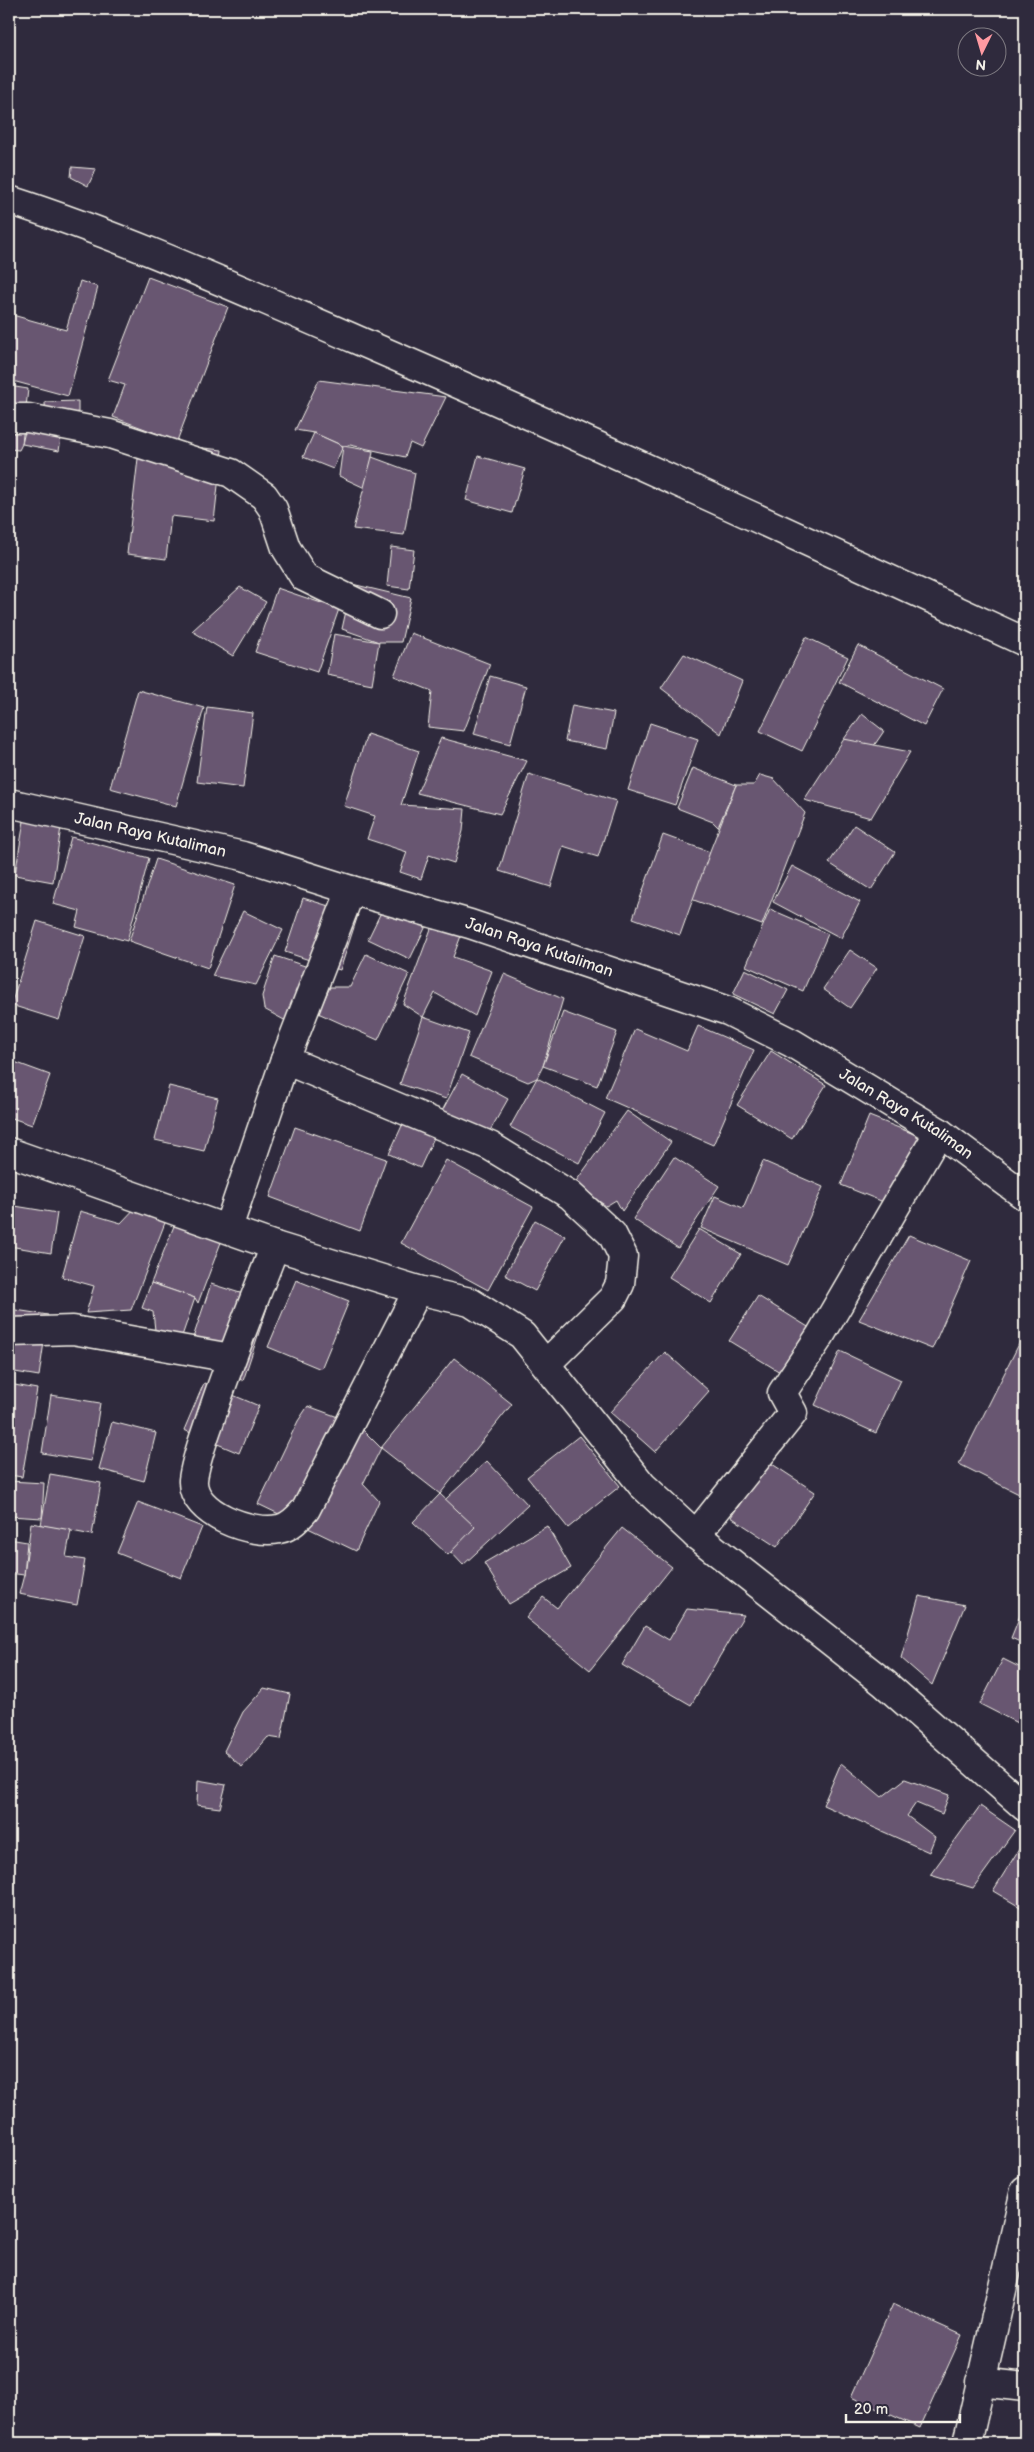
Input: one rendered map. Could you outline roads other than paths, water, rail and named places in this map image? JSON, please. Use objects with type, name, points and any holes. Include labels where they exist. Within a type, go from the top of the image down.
[{"type":"street","points":[[9,200],[56,215],[172,260],[541,419],[1025,642]]},
{"type":"street","points":[[9,418],[28,418],[110,434],[231,473],[264,496],[272,509],[286,548],[304,577],[380,614]]},
{"type":"street","name":"Jalan Raya Kutaliman","points":[[9,802],[244,856],[351,890],[470,924],[728,1011],[792,1043],[939,1132],[1025,1196]]},
{"type":"street","points":[[228,1228],[285,1060],[351,890]]},
{"type":"street","points":[[285,1060],[490,1146],[570,1195],[612,1234],[624,1256],[620,1284],[613,1298],[546,1364]]},
{"type":"street","points":[[696,1535],[793,1413],[782,1393],[820,1336],[939,1132]]},
{"type":"street","points":[[9,1152],[275,1246],[418,1290],[470,1302],[522,1335],[642,1485],[696,1535],[884,1683],[1025,1807]]},
{"type":"street","points":[[275,1246],[231,1358],[204,1437],[193,1480],[197,1498],[216,1516],[260,1531],[281,1529],[295,1522],[306,1509],[418,1290]]},
{"type":"street","points":[[9,1332],[73,1330],[231,1358]]},
{"type":"street","points":[[967,2443],[1025,2190]]},
{"type":"street","points":[[980,2382],[1025,2387]]}]
